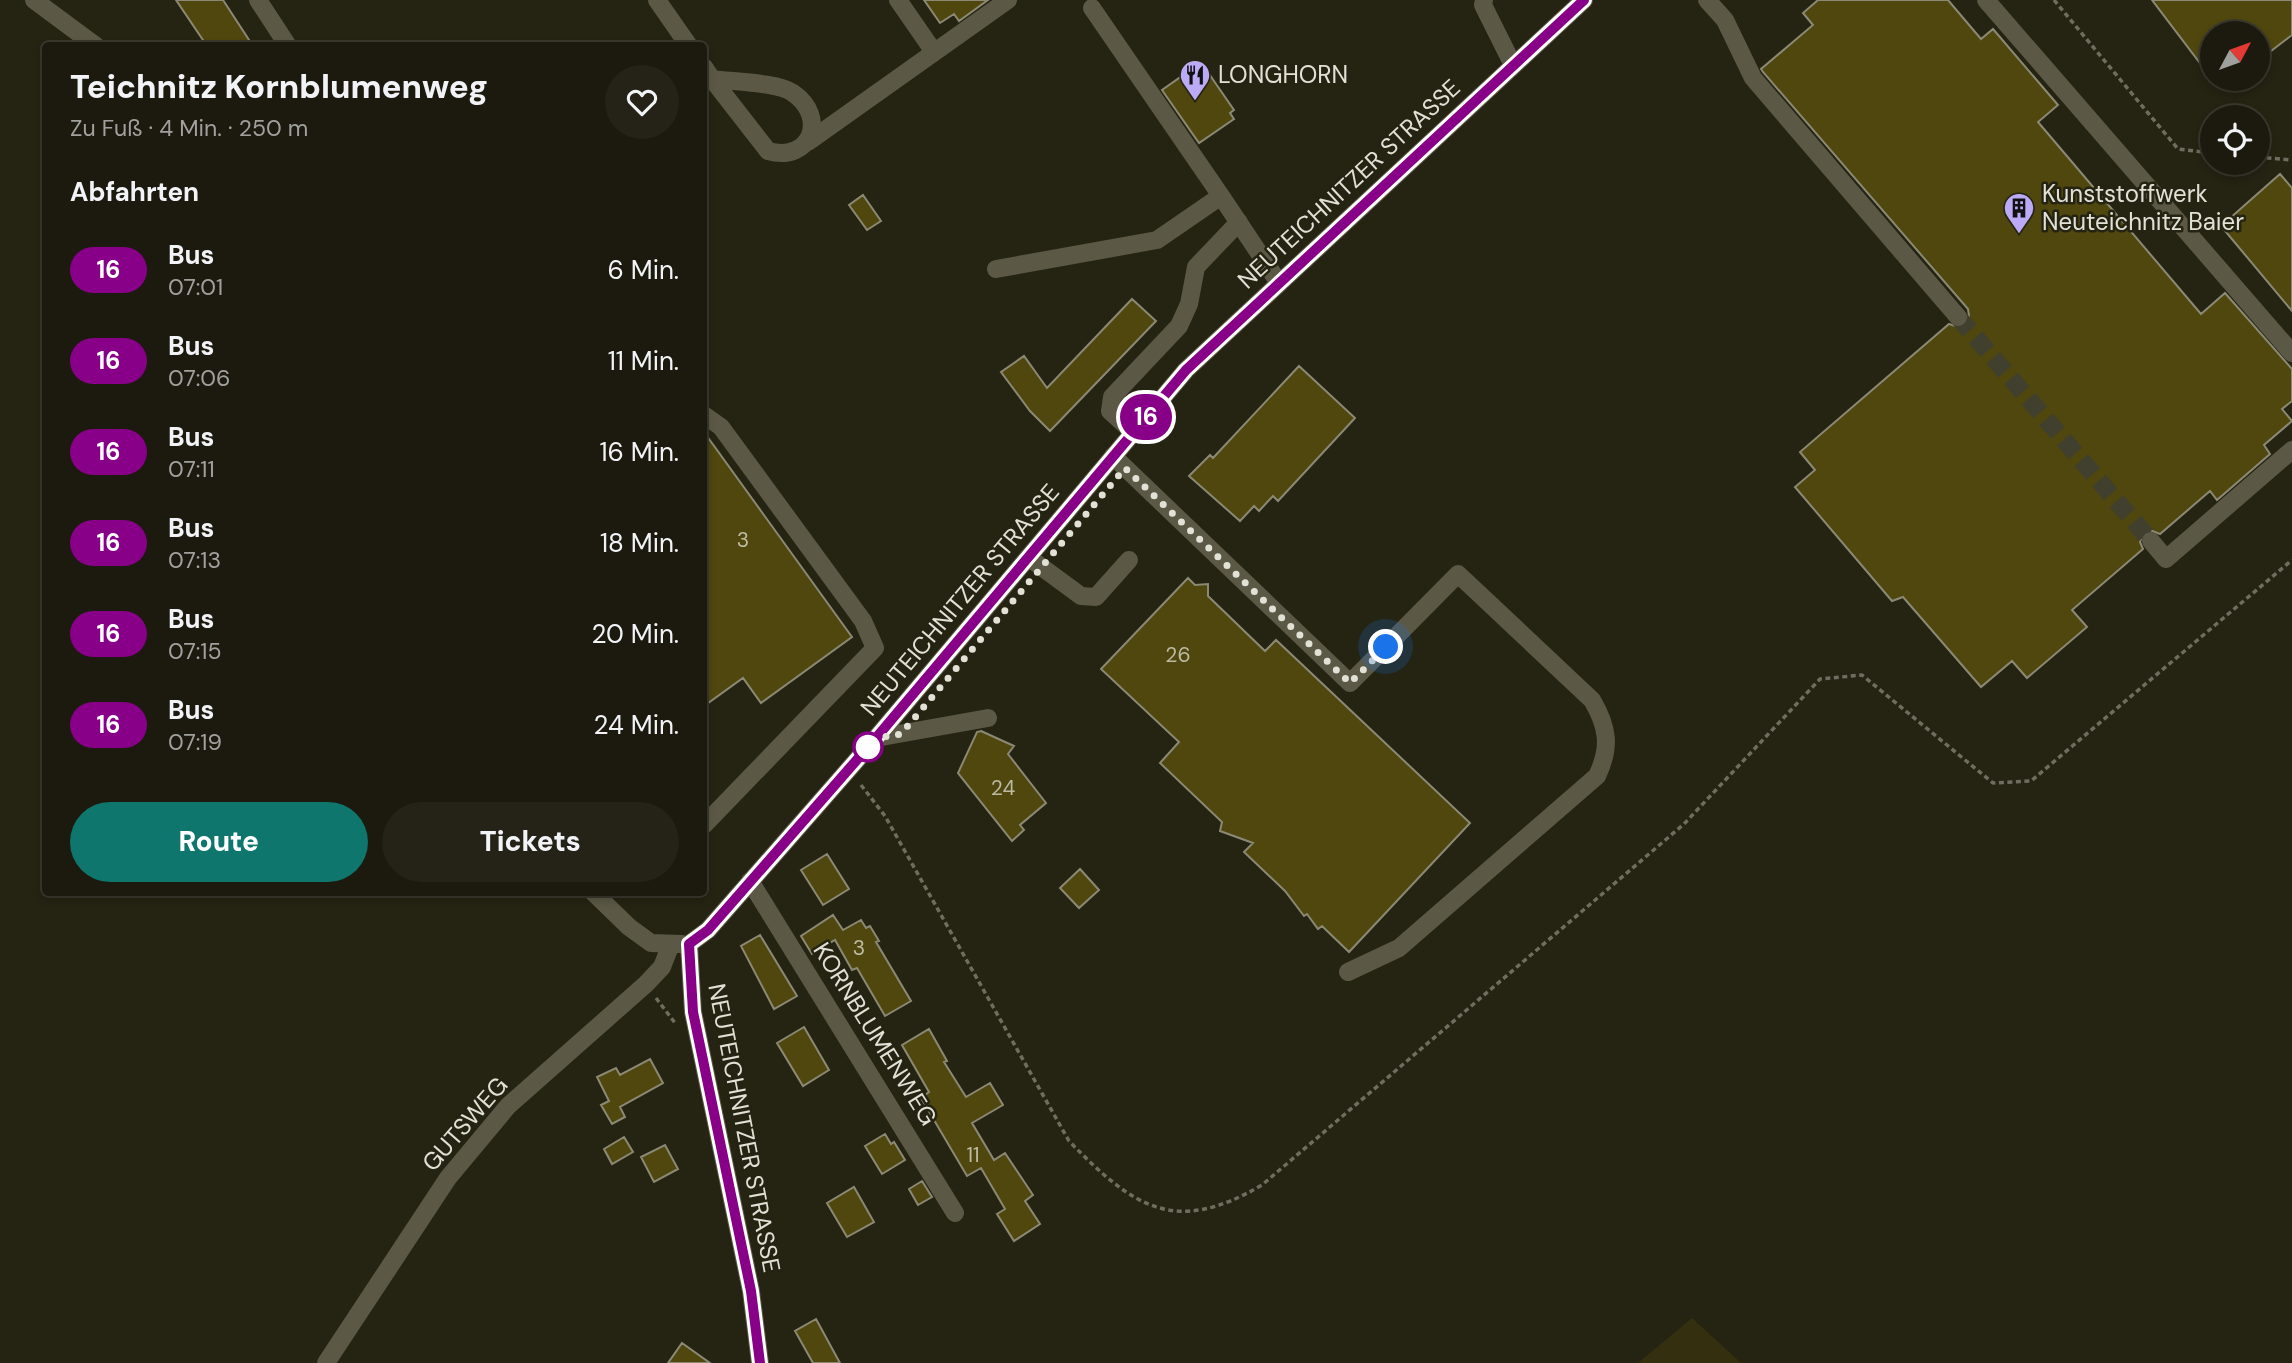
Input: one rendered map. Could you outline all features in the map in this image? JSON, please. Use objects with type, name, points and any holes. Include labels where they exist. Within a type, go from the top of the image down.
[{"type":"street","points":[[34,0],[91,42]]},
{"type":"street","points":[[258,0],[285,42]]},
{"type":"street","points":[[657,0],[686,42]]},
{"type":"street","points":[[898,0],[934,52]]},
{"type":"street","points":[[708,73],[768,151],[780,155],[793,152],[1008,0]]},
{"type":"street","points":[[1484,0],[1483,5],[1513,65]]},
{"type":"street","name":"NEUTEICHNITZER STRASSE","points":[[760,1363],[751,1291],[693,1012],[689,944],[708,930],[750,881],[854,776],[876,738],[1186,370],[1584,0]]},
{"type":"street","points":[[1707,0],[1725,20],[1752,78],[1958,317]]},
{"type":"street","points":[[1986,0],[2292,353]]},
{"type":"street","points":[[1092,8],[1279,283]]},
{"type":"street","points":[[708,73],[792,93],[807,108],[813,127],[808,142]]},
{"type":"street","points":[[996,269],[1157,240],[1221,196]]},
{"type":"street","points":[[1133,432],[1110,411],[1112,397],[1179,326],[1189,304],[1196,267],[1239,222]]},
{"type":"street","points":[[707,417],[722,427],[863,621],[875,648],[707,822]]},
{"type":"street","points":[[2151,541],[2166,559],[2292,450]]},
{"type":"street","points":[[1112,456],[1350,683],[1458,574],[1592,699],[1605,720],[1606,757],[1597,776],[1399,948],[1348,972]]},
{"type":"street","points":[[1028,557],[1081,597],[1089,599],[1096,597],[1129,560]]},
{"type":"street","points":[[876,738],[988,718]]},
{"type":"street","name":"KORNBLUMENWEG","points":[[750,881],[956,1213]]},
{"type":"street","points":[[597,896],[629,927],[651,943],[689,944]]},
{"type":"street","name":"GUTSWEG","points":[[326,1363],[448,1178],[499,1116],[646,984],[662,967],[671,944]]},
{"type":"path","points":[[2053,0],[2178,149],[2200,152]]},
{"type":"path","points":[[2270,158],[2292,160]]},
{"type":"path","points":[[854,776],[885,816],[1069,1142],[1100,1173],[1158,1208],[1184,1213],[1209,1210],[1234,1201],[1262,1185],[1684,824],[1820,679],[1862,675],[1993,783],[2031,781],[2292,560]]},
{"type":"path","points":[[851,793],[854,776]]},
{"type":"path","points":[[646,984],[681,1030],[700,1045]]},
{"type":"shaded area","points":[[1692,1318],[1741,1363],[1638,1363]]},
{"type":"building","points":[[176,0],[223,0],[250,42],[204,42]]},
{"type":"building","points":[[924,0],[988,0],[959,21],[954,14],[940,23]]},
{"type":"building","name":"Kunststoffwerk Neuteichnitz Baier","points":[[1818,0],[1948,0],[1981,39],[1993,29],[2058,105],[2038,122],[2201,314],[2225,293],[2292,369],[2292,401],[2282,409],[2292,421],[2264,445],[2270,454],[2217,500],[2210,491],[2160,534],[2150,530],[2143,533],[2140,542],[2143,549],[2072,610],[2087,627],[2027,678],[2012,661],[1981,687],[1903,597],[1892,601],[1795,487],[1815,470],[1800,452],[1949,324],[1961,328],[1966,325],[1969,316],[1968,309],[1761,69],[1813,25],[1803,13]]},
{"type":"building","points":[[2152,0],[2292,0],[2292,35],[2270,52],[2270,21],[2200,21],[2200,63]]},
{"type":"building","name":"LONGHORN","points":[[1205,68],[1234,110],[1230,113],[1234,119],[1199,143],[1162,90],[1182,76],[1186,82]]},
{"type":"building","points":[[2280,174],[2292,188],[2292,311],[2221,226]]},
{"type":"building","points":[[863,195],[881,221],[867,230],[849,205]]},
{"type":"building","points":[[1132,299],[1156,321],[1050,431],[1030,411],[1001,372],[1024,356],[1047,388]]},
{"type":"building","points":[[1299,366],[1355,418],[1278,501],[1273,496],[1259,511],[1254,506],[1240,521],[1189,476],[1210,455],[1213,458]]},
{"type":"building","points":[[707,436],[852,637],[761,703],[743,678],[707,704]]},
{"type":"building","points":[[1188,578],[1195,585],[1208,584],[1208,596],[1265,651],[1276,640],[1470,823],[1349,952],[1322,926],[1318,929],[1307,914],[1304,916],[1285,891],[1244,852],[1253,843],[1220,831],[1222,822],[1160,763],[1179,742],[1101,669]]},
{"type":"building","points":[[981,731],[1014,746],[1008,754],[1046,803],[1020,825],[1024,830],[1012,841],[958,773],[977,732]]},
{"type":"building","points":[[827,854],[849,889],[823,905],[801,870]]},
{"type":"building","points":[[1080,869],[1099,890],[1079,908],[1060,888]]},
{"type":"building","points":[[833,915],[843,930],[861,920],[866,928],[870,926],[879,941],[876,942],[911,1001],[885,1016],[857,968],[852,970],[835,940],[812,954],[801,936]]},
{"type":"building","points":[[760,935],[797,996],[774,1009],[741,946]]},
{"type":"building","points":[[804,1027],[829,1070],[803,1086],[777,1043]]},
{"type":"building","points":[[929,1029],[947,1061],[944,1062],[966,1097],[990,1083],[1003,1105],[972,1123],[994,1160],[1005,1153],[1033,1195],[1025,1201],[1040,1224],[1014,1241],[997,1214],[1005,1209],[981,1168],[967,1176],[921,1098],[929,1092],[902,1045]]},
{"type":"building","points":[[650,1059],[663,1083],[620,1107],[625,1117],[612,1124],[601,1105],[609,1101],[597,1077],[616,1068],[620,1075]]},
{"type":"building","points":[[885,1134],[891,1144],[894,1142],[905,1160],[882,1174],[865,1146]]},
{"type":"building","points":[[624,1137],[633,1152],[612,1164],[604,1149]]},
{"type":"building","points":[[665,1145],[678,1169],[654,1182],[641,1157]]},
{"type":"building","points":[[922,1181],[932,1197],[918,1205],[909,1189]]},
{"type":"building","points":[[854,1187],[874,1222],[847,1237],[827,1203]]},
{"type":"building","points":[[816,1319],[840,1363],[813,1363],[795,1331]]},
{"type":"building","points":[[682,1343],[710,1363],[668,1363]]},
{"type":"tunnel","points":[[1958,317],[2151,541]]},
{"type":"bus line","name":"16","points":[[760,1363],[751,1291],[693,1012],[689,944],[708,930],[876,738],[1186,370],[1584,0]]},
{"type":"place","name":"LONGHORN","points":[[1195,102]]},
{"type":"place","name":"Kunststoffwerk Neuteichnitz Baier","points":[[2019,235]]},
{"type":"route","points":[[868,747],[863,753],[876,738],[901,734],[1125,468],[1350,683],[1386,647]]}]
